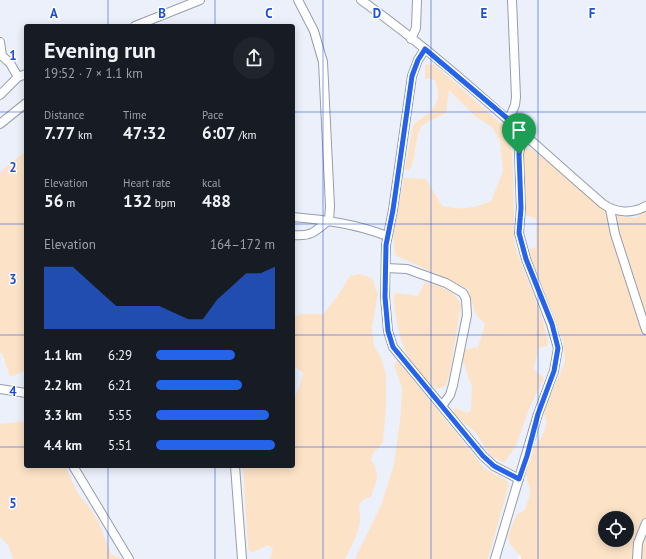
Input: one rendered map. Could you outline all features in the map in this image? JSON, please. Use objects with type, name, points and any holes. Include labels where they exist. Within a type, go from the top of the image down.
[{"type":"street","points":[[140,24],[200,0]]},
{"type":"street","points":[[298,0],[314,30],[325,72],[329,220]]},
{"type":"street","points":[[361,0],[425,49],[508,119],[610,209],[627,212],[646,206]]},
{"type":"street","points":[[411,39],[416,28],[417,0]]},
{"type":"street","points":[[508,119],[515,105],[516,97],[512,0]]},
{"type":"street","points":[[0,42],[1,55],[22,76],[0,95]]},
{"type":"street","points":[[425,49],[418,60],[412,76],[393,210],[387,236],[386,317],[389,340],[489,462],[519,479]]},
{"type":"street","points":[[0,124],[24,105]]},
{"type":"street","points":[[495,559],[527,456],[538,414],[554,371],[558,348],[552,324],[526,259],[519,233],[521,208],[519,154],[520,148],[526,136]]},
{"type":"street","points":[[610,209],[615,234],[646,330]]},
{"type":"street","points":[[295,217],[329,220],[387,236]]},
{"type":"street","points":[[295,235],[307,236],[329,220]]},
{"type":"street","points":[[386,268],[408,269],[446,283],[463,293],[466,299],[467,315],[453,385],[450,395],[442,406]]},
{"type":"street","points":[[0,389],[24,393]]},
{"type":"street","points":[[74,468],[129,559]]},
{"type":"street","points":[[234,468],[242,559]]},
{"type":"street","points":[[637,559],[638,543],[646,523]]},
{"type":"shaded area","points":[[0,0],[646,0],[646,236],[598,287],[518,559],[0,559]]},
{"type":"shaded area","points":[[434,64],[507,129],[510,140],[512,161],[515,245],[545,327],[547,338],[547,346],[539,348],[534,369],[544,378],[529,409],[516,446],[504,463],[490,455],[475,432],[452,412],[456,408],[467,413],[471,410],[472,387],[462,358],[463,350],[478,347],[485,324],[475,313],[468,289],[395,255],[393,237],[404,178],[426,179],[442,206],[467,208],[491,201],[503,172],[500,142],[492,127],[476,117],[449,90],[446,113],[426,123],[420,129],[412,166],[409,171],[405,169],[413,125],[430,111],[437,101],[437,88],[434,80],[425,78],[425,65]]},
{"type":"shaded area","points":[[524,148],[532,149],[609,214],[636,218],[646,211],[646,559],[521,559],[510,544],[508,536],[517,514],[525,510],[530,494],[525,471],[529,456],[544,431],[546,425],[543,412],[565,362],[563,341],[527,250],[536,247],[536,219],[525,215],[522,153]]},
{"type":"shaded area","points":[[24,153],[24,371],[10,377],[2,353],[0,353],[0,172]]},
{"type":"shaded area","points":[[360,274],[372,278],[378,294],[372,327],[374,346],[381,358],[386,374],[386,407],[383,443],[373,453],[371,460],[376,470],[377,478],[371,497],[364,499],[359,505],[359,527],[345,559],[270,559],[273,549],[268,545],[251,553],[248,548],[243,468],[295,468],[295,396],[300,386],[303,373],[295,367],[295,317],[301,314],[323,314],[337,297],[350,276]]},
{"type":"shaded area","points":[[425,282],[451,292],[461,305],[450,371],[446,386],[436,389],[416,369],[406,353],[402,344],[393,296],[396,293],[418,296]]},
{"type":"shaded area","points":[[397,360],[485,469],[506,480],[509,484],[488,559],[355,559],[382,503],[394,464],[401,413],[402,388],[394,365]]},
{"type":"shaded area","points":[[24,421],[24,468],[66,468],[78,494],[90,508],[99,523],[111,554],[122,559],[13,559],[8,545],[0,536],[0,424]]},
{"type":"route","points":[[425,49],[526,136],[520,148],[519,154],[521,208],[519,233],[526,259],[552,324],[558,348],[554,371],[538,414],[523,470],[519,479],[494,466],[483,456],[393,347],[389,340],[385,297],[387,236],[393,210],[404,140],[412,76],[414,68],[425,49]]}]
